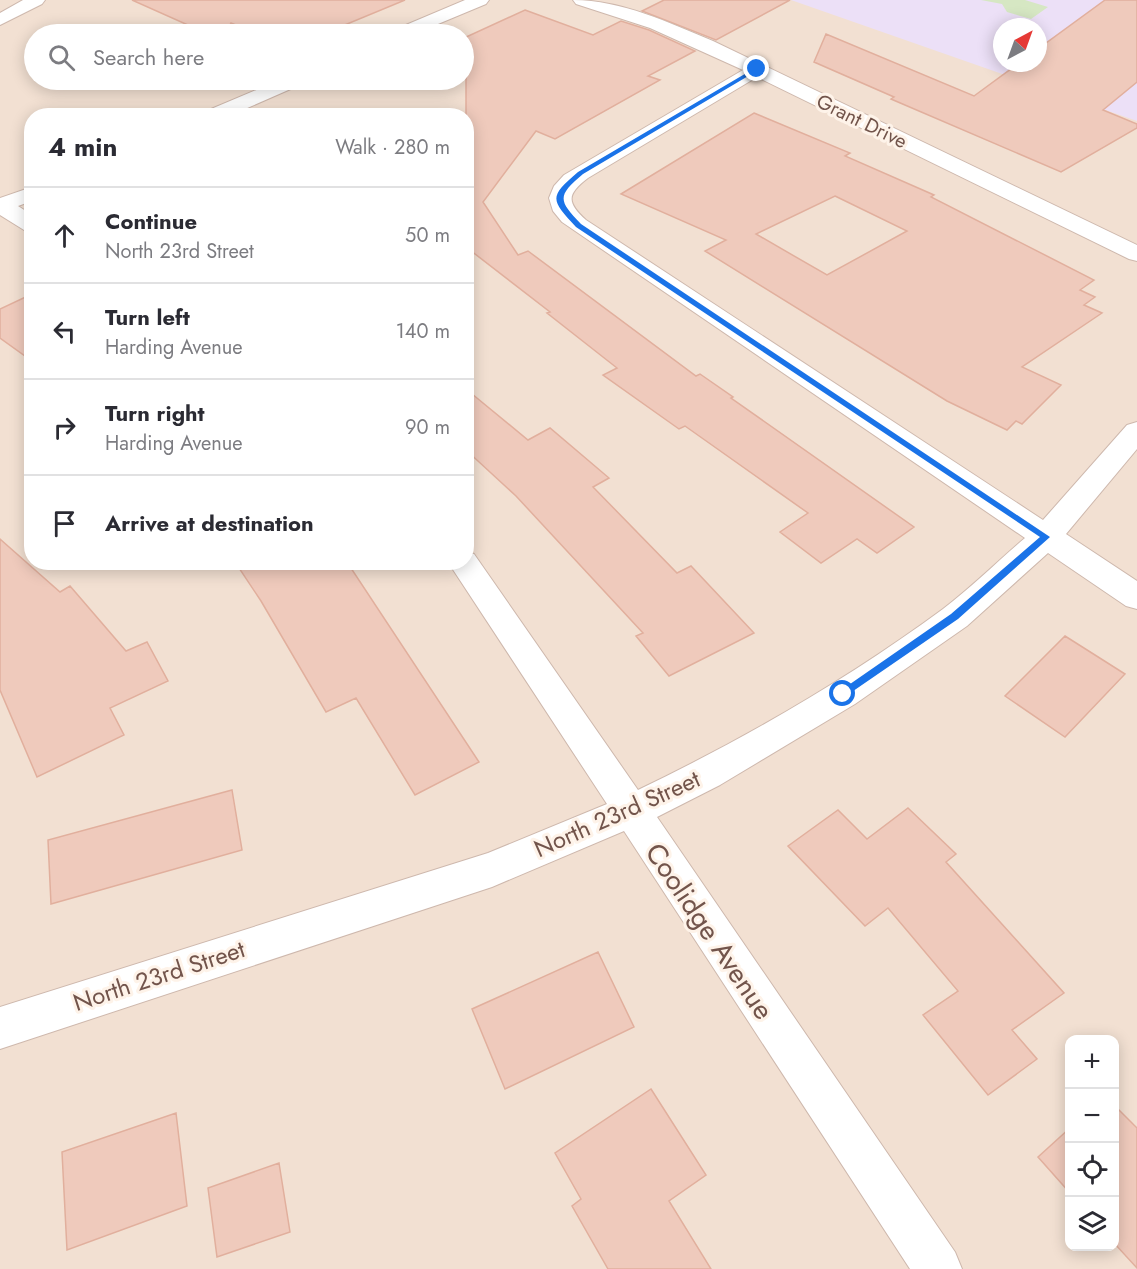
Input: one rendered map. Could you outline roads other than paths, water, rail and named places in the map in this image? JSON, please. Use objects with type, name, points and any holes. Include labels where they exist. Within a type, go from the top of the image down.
[{"type":"street","points":[[0,20],[36,0]]},
{"type":"street","points":[[424,24],[480,0]]},
{"type":"street","name":"Grant Drive","points":[[582,0],[682,34],[1137,254]]},
{"type":"street","points":[[757,69],[580,173],[562,188],[559,197],[561,207],[578,225],[1137,597]]},
{"type":"street","points":[[230,108],[272,90]]},
{"type":"street","points":[[1,206],[24,196]]},
{"type":"street","points":[[1,206],[24,220]]},
{"type":"street","name":"North 23rd Street","points":[[0,1028],[492,869],[631,812],[707,774],[767,740],[901,656],[955,617],[1046,537],[1137,431]]},
{"type":"street","name":"Coolidge Avenue","points":[[469,570],[498,610],[938,1269]]}]
